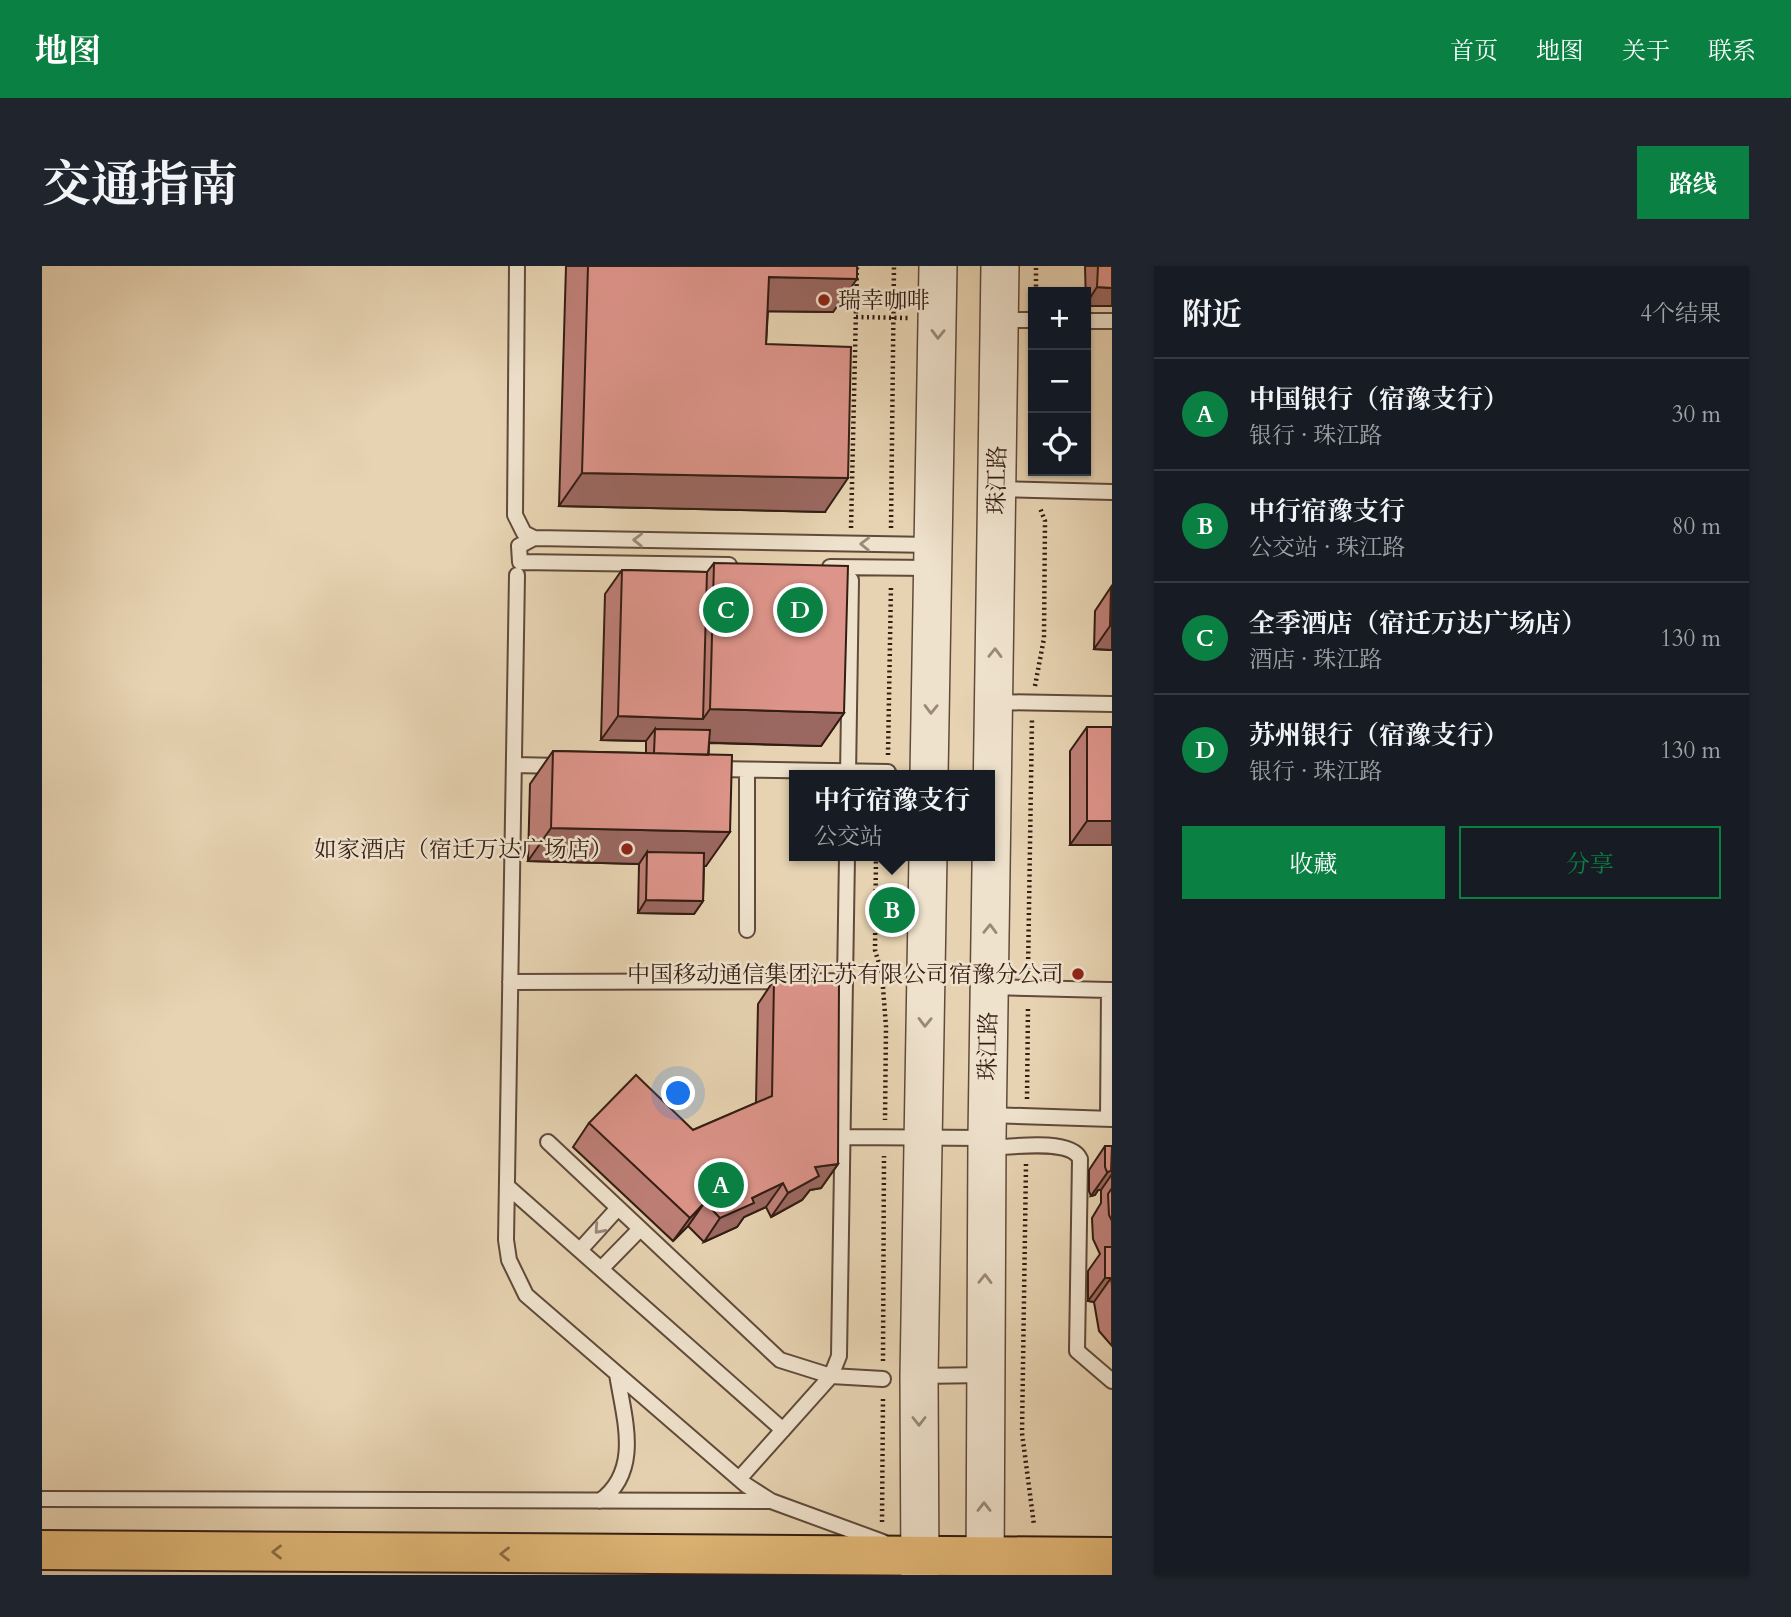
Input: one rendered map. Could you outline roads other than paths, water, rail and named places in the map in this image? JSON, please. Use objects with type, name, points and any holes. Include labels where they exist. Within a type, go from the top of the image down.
[{"type":"main road","points":[[42,1550],[920,1566],[985,1565],[1037,1556],[1112,1557]]},
{"type":"street","points":[[929,770],[938,266]]},
{"type":"street","name":"珠江路","points":[[993,770],[998,489],[1016,320],[1000,266]]},
{"type":"street","points":[[920,1566],[919,1376],[928,861]]},
{"type":"street","name":"珠江路","points":[[985,1565],[984,1375],[991,861]]},
{"type":"lane","points":[[517,266],[515,515],[524,533],[534,538],[891,544],[933,556]]},
{"type":"lane","points":[[1091,321],[1112,321]]},
{"type":"lane","points":[[998,489],[1112,492]]},
{"type":"lane","points":[[534,538],[519,546],[520,562],[740,566]]},
{"type":"lane","points":[[808,566],[891,568],[933,556]]},
{"type":"lane","points":[[517,575],[506,1240],[517,1280],[526,1295],[739,1479],[771,1501],[882,1542],[920,1566]]},
{"type":"lane","points":[[848,770],[851,580]]},
{"type":"lane","points":[[994,702],[1112,704]]},
{"type":"lane","points":[[514,765],[578,766]]},
{"type":"lane","points":[[703,769],[789,771]]},
{"type":"lane","points":[[747,770],[747,930]]},
{"type":"lane","points":[[739,1479],[831,1376],[839,1356],[847,861]]},
{"type":"lane","points":[[510,982],[845,981]]},
{"type":"lane","points":[[844,1137],[923,1138],[987,1134],[1026,1116],[1110,1119],[1110,990],[989,987]]},
{"type":"lane","points":[[987,1134],[1026,1147],[1068,1147],[1077,1152],[1085,1165],[1077,1350],[1112,1381]]},
{"type":"lane","points":[[548,1142],[780,1360],[831,1376],[883,1378]]},
{"type":"lane","points":[[507,1186],[783,1430]]},
{"type":"lane","points":[[580,1250],[618,1208]]},
{"type":"lane","points":[[601,1269],[640,1228]]},
{"type":"lane","points":[[600,1501],[622,1479],[626,1459],[626,1430],[617,1374]]},
{"type":"lane","points":[[919,1376],[984,1375]]},
{"type":"lane","points":[[42,1499],[771,1501]]},
{"type":"place","name":"瑞幸咖啡","points":[[824,300]]},
{"type":"place","name":"全季酒店（宿迁万达广场店）","points":[[726,610]]},
{"type":"place","name":"苏州银行（宿豫支行）","points":[[800,610]]},
{"type":"place","name":"如家酒店（宿迁万达广场店）","points":[[627,849]]},
{"type":"place","name":"中行宿豫支行","points":[[892,910]]},
{"type":"place","name":"中国移动通信集团江苏有限公司宿豫分公司","points":[[1078,974]]},
{"type":"place","name":"中国银行（宿豫支行）","points":[[721,1185]]}]
